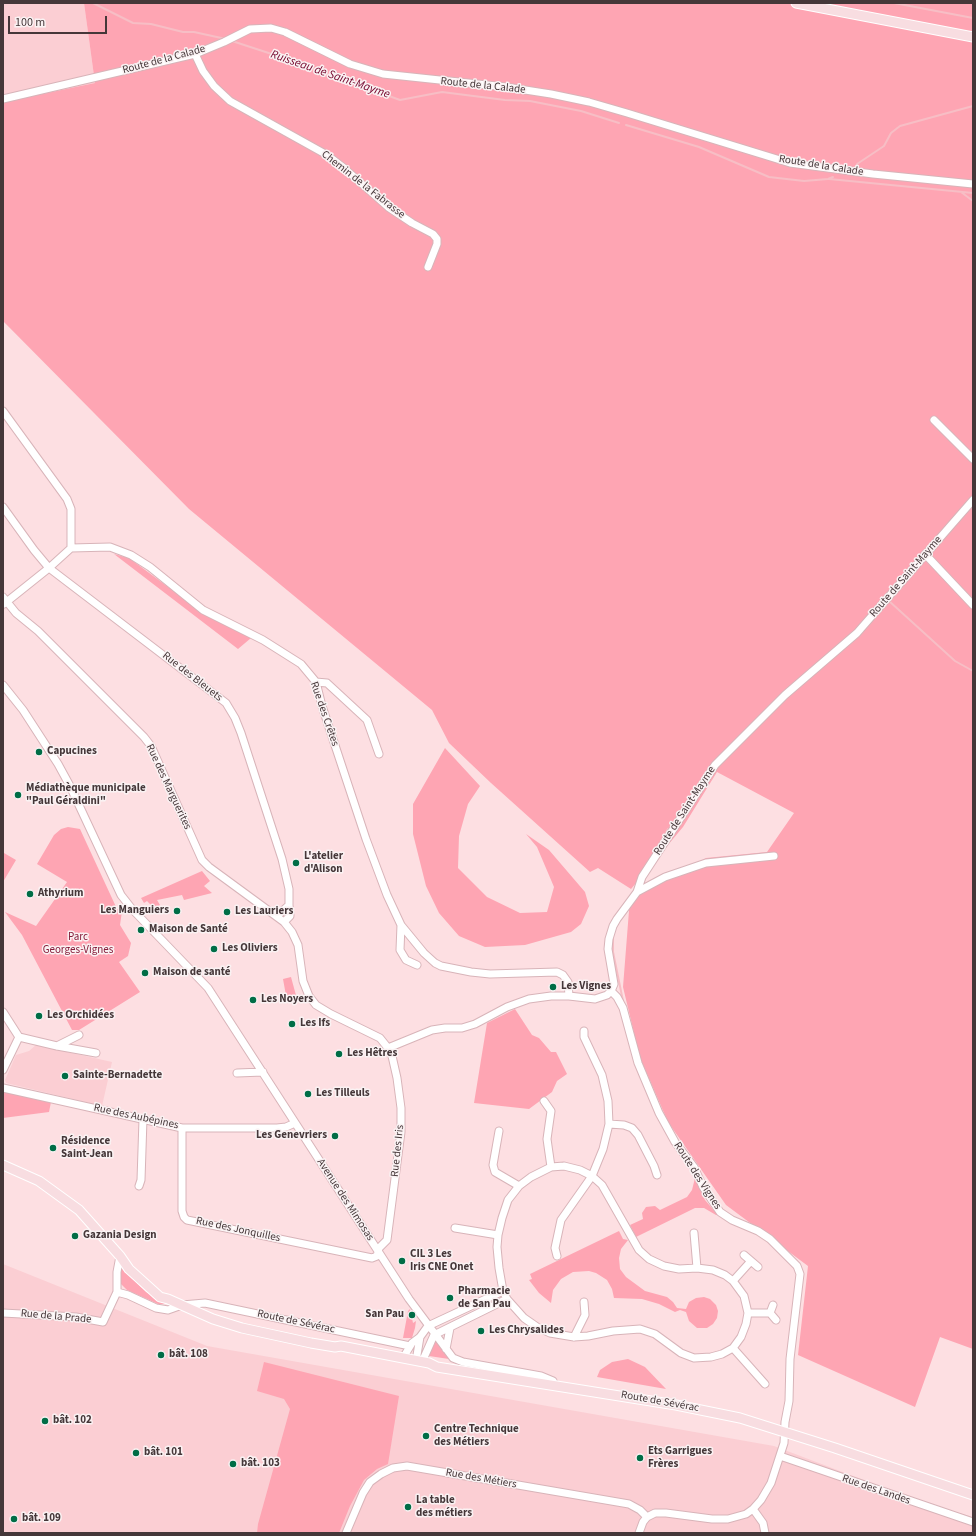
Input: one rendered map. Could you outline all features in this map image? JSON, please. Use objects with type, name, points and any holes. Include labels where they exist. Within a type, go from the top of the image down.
[{"type":"main road","points":[[796,3],[973,37]]},
{"type":"main road","name":"Route de Sévérac","points":[[3,1165],[39,1181],[79,1210],[120,1256],[129,1269],[160,1297],[168,1299],[213,1319],[236,1326],[244,1324],[337,1343],[341,1346],[422,1362],[437,1368],[676,1405],[785,1428]]},
{"type":"main road","name":"Route de Sévérac","points":[[422,1362],[435,1361],[730,1411],[973,1490]]},
{"type":"main road","name":"Route de Sévérac","points":[[886,1462],[948,1483]]},
{"type":"main road","name":"Route de Sévérac","points":[[886,1462],[973,1495]]},
{"type":"street","name":"Route de la Calade","points":[[3,99],[195,54],[250,29],[271,28],[285,32],[350,64],[383,74],[506,87],[589,102],[790,163],[873,174],[973,184]]},
{"type":"street","name":"Chemin de la Fabrasse","points":[[195,54],[203,71],[214,86],[230,101],[327,155],[388,207],[412,223],[433,234],[437,239],[437,244],[428,267]]},
{"type":"street","points":[[3,412],[67,499],[71,510],[71,548],[49,568],[4,601]]},
{"type":"street","points":[[934,420],[973,459]]},
{"type":"street","name":"Route de Saint-Mayme","points":[[611,991],[614,984],[608,949],[609,939],[617,919],[637,892],[642,877],[715,765],[785,695],[857,633],[973,500]]},
{"type":"street","name":"Rue des Bleuets","points":[[3,507],[49,568],[226,703],[235,718],[241,733],[282,859],[289,889],[290,916],[284,922]]},
{"type":"street","name":"Rue des Crêtes","points":[[71,548],[110,547],[131,555],[150,567],[203,610],[263,640],[301,664],[316,682],[322,706],[366,839],[387,895],[401,925],[415,943],[435,963],[441,966],[471,972],[509,974],[557,972],[568,982],[569,996]]},
{"type":"street","points":[[925,554],[973,605]]},
{"type":"street","name":"Rue des Marguerites","points":[[4,601],[144,736],[151,746],[202,860],[209,867],[284,922]]},
{"type":"street","points":[[316,682],[327,683],[367,720],[378,754]]},
{"type":"street","name":"Avenue des Mimosas","points":[[3,685],[23,710],[58,764],[70,786],[121,895],[132,909],[208,988],[378,1252],[434,1335],[453,1358],[463,1362],[541,1376],[553,1381]]},
{"type":"street","points":[[637,892],[665,876],[706,863],[774,856]]},
{"type":"street","points":[[277,916],[289,905]]},
{"type":"street","points":[[284,922],[292,932],[298,945],[303,981],[309,996],[316,1005],[380,1038],[388,1048],[432,1030],[462,1028],[475,1024],[501,1010],[529,999],[551,996],[569,996],[595,999],[607,995],[611,991]]},
{"type":"street","name":"Rue des Crêtes","points":[[401,925],[400,950],[406,960],[417,965]]},
{"type":"street","name":"Route des Vignes","points":[[611,991],[617,997],[623,1008],[638,1063],[659,1113],[675,1142],[694,1167],[703,1187],[720,1212],[732,1220],[758,1231],[770,1239],[796,1266],[800,1274],[790,1359],[789,1401],[784,1422],[784,1443],[771,1483],[753,1510]]},
{"type":"street","points":[[3,1012],[19,1037],[96,1053]]},
{"type":"street","points":[[557,1256],[555,1248],[561,1220],[592,1176],[603,1149],[609,1124],[608,1101],[602,1075],[584,1037],[584,1031]]},
{"type":"street","points":[[57,1046],[79,1035]]},
{"type":"street","points":[[3,1070],[19,1037]]},
{"type":"street","name":"Rue des Iris","points":[[378,1252],[388,1240],[401,1132],[402,1108],[392,1056],[388,1048]]},
{"type":"street","points":[[238,1072],[263,1072]]},
{"type":"street","name":"Rue des Aubépines","points":[[3,1088],[182,1128],[278,1128],[286,1127],[295,1123]]},
{"type":"street","points":[[544,1101],[551,1112],[547,1138],[551,1167]]},
{"type":"street","points":[[139,1186],[141,1180],[143,1119]]},
{"type":"street","points":[[609,1124],[624,1125],[632,1128],[638,1135],[654,1166],[656,1175]]},
{"type":"street","name":"Rue des Jonquilles","points":[[182,1128],[182,1212],[184,1217],[188,1220],[372,1258],[377,1256],[378,1252]]},
{"type":"street","points":[[499,1131],[493,1165],[495,1172],[519,1186]]},
{"type":"street","points":[[564,1166],[580,1170],[592,1176],[602,1185],[639,1250],[649,1259],[664,1266],[686,1270],[697,1268],[713,1270],[725,1275],[733,1281],[744,1296],[748,1313],[741,1337],[733,1348],[722,1354],[711,1357],[694,1358],[681,1353],[655,1334],[640,1329],[574,1337],[550,1333],[537,1327],[524,1318],[507,1299],[503,1291],[499,1268],[498,1236],[508,1200],[519,1186],[531,1177],[551,1167],[564,1166]]},
{"type":"street","points":[[454,1228],[498,1236]]},
{"type":"street","points":[[694,1233],[697,1268]]},
{"type":"street","points":[[744,1255],[758,1267]]},
{"type":"street","points":[[120,1256],[117,1272],[117,1292],[128,1295],[156,1308],[168,1310],[182,1305]]},
{"type":"street","points":[[733,1281],[751,1261]]},
{"type":"street","points":[[402,1358],[410,1346],[420,1337],[428,1326],[503,1291]]},
{"type":"street","name":"Rue de la Prade","points":[[3,1313],[76,1317],[103,1322],[117,1292]]},
{"type":"street","points":[[422,1362],[434,1335],[507,1299]]},
{"type":"street","points":[[574,1337],[585,1315],[584,1302]]},
{"type":"street","name":"Route de Sévérac","points":[[182,1305],[205,1303],[410,1346]]},
{"type":"street","points":[[770,1313],[773,1305]]},
{"type":"street","points":[[748,1313],[770,1313],[776,1320]]},
{"type":"street","points":[[446,1349],[450,1328]]},
{"type":"street","points":[[420,1337],[422,1362]]},
{"type":"street","points":[[733,1348],[765,1384]]},
{"type":"street","name":"Rue des Landes","points":[[780,1456],[973,1522]]},
{"type":"street","name":"Rue des Métiers","points":[[346,1533],[363,1493],[370,1482],[380,1474],[393,1468],[406,1466],[629,1504],[640,1510],[647,1517]]},
{"type":"street","points":[[639,1533],[643,1522],[647,1517],[655,1514],[666,1513],[695,1518],[728,1519],[746,1514],[753,1510],[763,1523],[765,1533]]},
{"type":"shaded area","points":[[3,3],[84,3],[95,83],[3,102]]},
{"type":"shaded area","name":"Sainte-Bernadette","points":[[36,1045],[112,1062],[102,1106],[6,1083],[5,1080],[16,1055],[29,1051]]},
{"type":"shaded area","points":[[3,1264],[207,1346],[774,1446],[919,1501],[973,1517],[973,1533],[3,1533]]},
{"type":"green space","points":[[84,3],[973,3],[973,1349],[940,1337],[915,1407],[798,1355],[808,1266],[726,1205],[668,1122],[640,1058],[623,987],[630,898],[706,858],[767,852],[794,813],[717,772],[683,827],[631,889],[598,868],[590,872],[449,743],[432,710],[189,509],[3,321],[3,102],[95,83]]},
{"type":"green space","points":[[114,554],[129,558],[187,601],[251,638],[238,649]]},
{"type":"green space","points":[[445,748],[480,786],[468,804],[459,836],[458,868],[487,897],[520,913],[547,912],[554,887],[537,847],[526,834],[549,850],[585,892],[589,906],[581,924],[571,932],[525,945],[485,947],[459,936],[439,913],[426,886],[413,834],[413,804]]},
{"type":"green space","name":"Parc Georges-Vignes","points":[[68,827],[80,829],[117,909],[122,911],[120,925],[131,943],[128,956],[119,962],[140,992],[79,1030],[72,1030],[22,935],[5,912],[36,926],[67,882],[37,864],[54,835],[61,829]]},
{"type":"green space","points":[[4,853],[16,860],[3,882],[3,854]]},
{"type":"green space","points":[[202,871],[210,881],[204,886],[212,893],[184,900],[182,895],[157,900],[160,905],[154,908],[147,901],[144,903],[141,898]]},
{"type":"green space","points":[[291,977],[297,999],[287,1001],[283,979]]},
{"type":"green space","points":[[515,1009],[532,1035],[539,1038],[551,1052],[556,1052],[567,1074],[557,1081],[552,1092],[529,1109],[474,1103],[487,1023]]},
{"type":"green space","points":[[3,1092],[51,1102],[49,1112],[3,1118]]},
{"type":"green space","points":[[695,1178],[705,1200],[718,1215],[704,1208],[695,1208],[636,1237],[630,1225],[643,1219],[642,1213],[646,1207],[655,1206],[660,1210],[687,1197],[692,1190]]},
{"type":"green space","points":[[619,1231],[623,1239],[628,1240],[621,1249],[619,1258],[620,1269],[626,1277],[645,1291],[667,1297],[677,1308],[686,1309],[689,1302],[696,1298],[704,1297],[710,1299],[716,1305],[718,1311],[717,1318],[713,1324],[707,1328],[697,1328],[689,1321],[686,1312],[680,1310],[675,1312],[659,1304],[642,1299],[614,1298],[612,1289],[607,1280],[596,1273],[589,1271],[573,1272],[561,1279],[553,1290],[551,1303],[539,1293],[529,1280],[532,1279],[530,1274]]},
{"type":"green space","points":[[120,1266],[146,1292],[165,1303],[158,1304],[127,1290],[119,1282]]},
{"type":"green space","points":[[410,1309],[413,1323],[416,1321],[415,1328],[412,1338],[403,1338],[408,1311]]},
{"type":"green space","points":[[436,1340],[449,1359],[429,1356]]},
{"type":"green space","points":[[628,1359],[645,1367],[666,1389],[597,1377],[600,1370],[612,1362]]},
{"type":"green space","points":[[264,1362],[399,1396],[388,1464],[377,1469],[364,1480],[350,1506],[339,1533],[257,1533],[258,1524],[290,1409],[284,1399],[257,1391]]},
{"type":"waterway","name":"Ruisseau de Saint-Mayme","points":[[93,3],[133,23],[151,24],[183,32],[194,32],[226,39]]},
{"type":"waterway","points":[[894,3],[973,18]]},
{"type":"waterway","name":"Ruisseau de Saint-Mayme","points":[[232,41],[287,59],[400,100],[442,92],[505,100],[530,101],[581,111],[619,123]]},
{"type":"waterway","name":"Ruisseau de Saint-Mayme","points":[[857,164],[884,146],[891,133],[900,126],[973,106]]},
{"type":"waterway","name":"Ruisseau de Saint-Mayme","points":[[626,125],[699,147],[769,177],[804,181],[828,179],[833,177]]},
{"type":"waterway","points":[[829,179],[973,193]]},
{"type":"waterway","points":[[961,192],[973,201]]},
{"type":"waterway","points":[[889,601],[955,661],[973,671]]},
{"type":"waterway","points":[[658,847],[668,829]]},
{"type":"waterway","points":[[613,939],[613,952],[623,1001]]},
{"type":"waterway","points":[[702,1177],[714,1197]]},
{"type":"place","name":"Capucines","points":[[39,752]]},
{"type":"place","name":"Médiathèque municipale \"Paul Géraldini\"","points":[[18,795]]},
{"type":"place","name":"L'atelier d'Alison","points":[[296,863]]},
{"type":"place","name":"Athyrium","points":[[30,894]]},
{"type":"place","name":"Les Manguiers","points":[[177,911]]},
{"type":"place","name":"Les Lauriers","points":[[227,912]]},
{"type":"place","name":"Maison de Santé","points":[[141,930]]},
{"type":"place","name":"Les Oliviers","points":[[214,949]]},
{"type":"place","name":"Maison de santé","points":[[145,973]]},
{"type":"place","name":"Les Vignes","points":[[553,987]]},
{"type":"place","name":"Les Noyers","points":[[253,1000]]},
{"type":"place","name":"Les Orchidées","points":[[39,1016]]},
{"type":"place","name":"Les Ifs","points":[[292,1024]]},
{"type":"place","name":"Les Hêtres","points":[[339,1054]]},
{"type":"place","name":"Sainte-Bernadette","points":[[65,1076]]},
{"type":"place","name":"Les Tilleuls","points":[[308,1094]]},
{"type":"place","name":"Les Genevriers","points":[[335,1136]]},
{"type":"place","name":"Résidence Saint-Jean","points":[[53,1148]]},
{"type":"place","name":"Gazania Design","points":[[75,1236]]},
{"type":"place","name":"CIL 3 Les Iris CNE Onet","points":[[402,1261]]},
{"type":"place","name":"Pharmacie de San Pau","points":[[450,1298]]},
{"type":"place","name":"San Pau","points":[[412,1315]]},
{"type":"place","name":"Les Chrysalides","points":[[481,1331]]},
{"type":"place","name":"bât. 108","points":[[161,1355]]},
{"type":"place","name":"bât. 102","points":[[45,1421]]},
{"type":"place","name":"Centre Technique des Métiers","points":[[426,1436]]},
{"type":"place","name":"bât. 101","points":[[136,1453]]},
{"type":"place","name":"Ets Garrigues Frères","points":[[640,1458]]},
{"type":"place","name":"bât. 103","points":[[233,1464]]},
{"type":"place","name":"La table des métiers","points":[[408,1507]]},
{"type":"place","name":"bât. 109","points":[[14,1519]]}]
